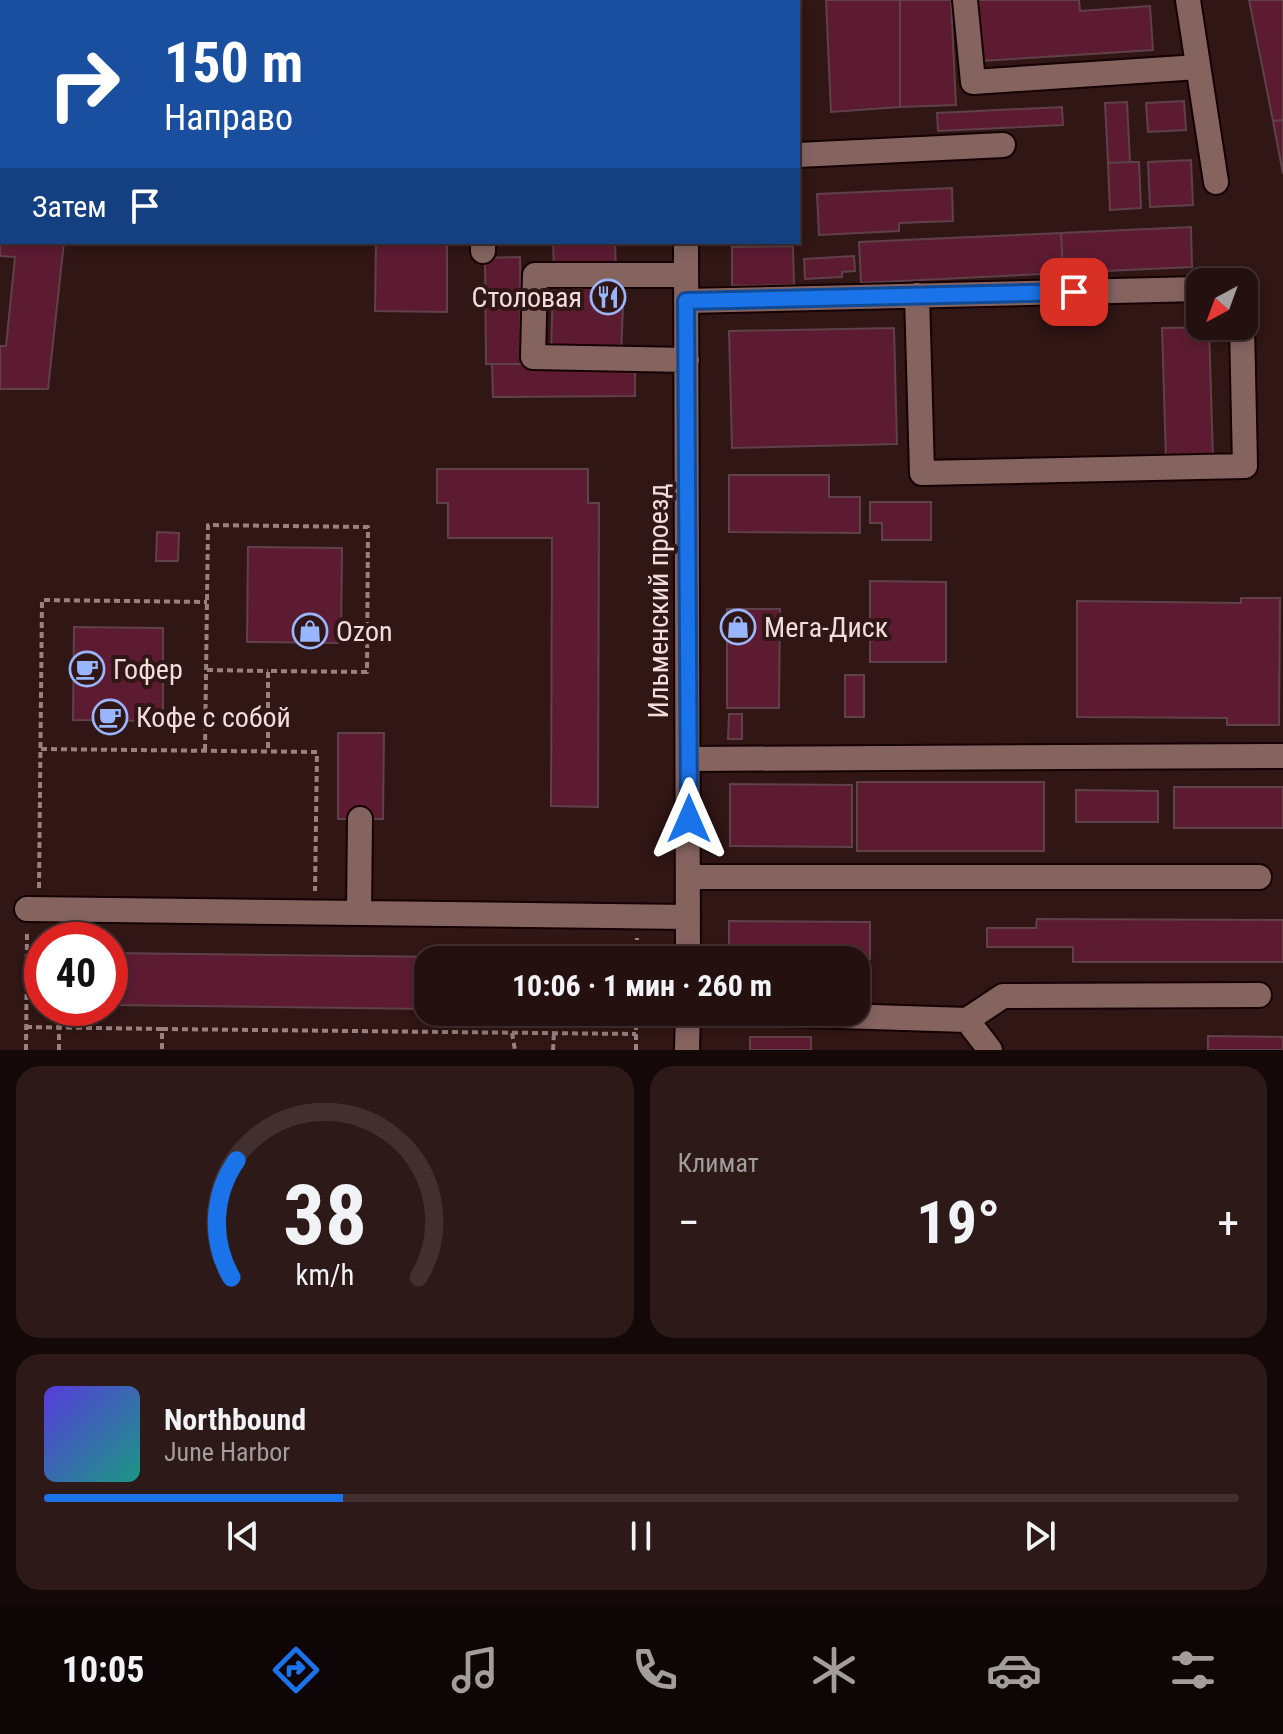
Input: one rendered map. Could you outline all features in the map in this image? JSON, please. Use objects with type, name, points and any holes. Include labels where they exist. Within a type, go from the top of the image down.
[{"type":"street","points":[[965,0],[973,82],[1198,67]]},
{"type":"street","points":[[1188,0],[1216,182]]},
{"type":"street","points":[[800,155],[1003,145]]},
{"type":"street","name":"Ильменский проезд","points":[[686,244],[688,946]]},
{"type":"street","points":[[686,275],[535,275],[533,357],[687,360]]},
{"type":"street","points":[[686,301],[1186,289]]},
{"type":"street","points":[[917,295],[922,473],[1245,466],[1242,340]]},
{"type":"street","points":[[689,759],[1283,756]]},
{"type":"street","points":[[359,913],[360,819]]},
{"type":"street","points":[[689,877],[1259,877]]},
{"type":"street","points":[[33,910],[688,917]]},
{"type":"street","points":[[870,1017],[967,1020],[1003,996],[1259,995]]},
{"type":"street","points":[[967,1020],[990,1050]]},
{"type":"street","points":[[687,1050],[688,1026]]},
{"type":"path","points":[[205,750],[206,670],[208,525],[368,527],[367,672],[206,670]]},
{"type":"path","points":[[26,1050],[41,749],[42,600],[207,602]]},
{"type":"path","points":[[268,671],[268,751]]},
{"type":"path","points":[[41,749],[317,752],[315,913]]},
{"type":"path","points":[[636,1026],[636,1050]]},
{"type":"path","points":[[26,1027],[636,1034]]},
{"type":"path","points":[[59,1028],[59,1050]]},
{"type":"path","points":[[162,1029],[162,1050]]},
{"type":"path","points":[[512,1033],[515,1050]]},
{"type":"path","points":[[553,1050],[554,1033]]},
{"type":"building","points":[[826,0],[900,0],[900,107],[831,112]]},
{"type":"building","points":[[900,0],[951,0],[956,105],[900,107]]},
{"type":"building","points":[[978,0],[1079,0],[1080,11],[1150,6],[1153,50],[981,61]]},
{"type":"building","points":[[1249,0],[1283,0],[1283,120],[1273,121]]},
{"type":"building","points":[[1184,101],[1186,130],[1148,132],[1146,103]]},
{"type":"building","points":[[1127,102],[1130,162],[1108,163],[1105,103]]},
{"type":"building","points":[[1062,107],[1063,125],[938,131],[937,113]]},
{"type":"building","points":[[1283,120],[1283,174],[1273,121]]},
{"type":"building","points":[[1191,160],[1193,205],[1150,207],[1148,162]]},
{"type":"building","points":[[1139,162],[1141,208],[1110,210],[1108,163]]},
{"type":"building","points":[[952,188],[953,221],[899,223],[899,231],[819,235],[817,194]]},
{"type":"building","points":[[1191,227],[1192,267],[1063,273],[1061,233]]},
{"type":"building","points":[[1061,233],[1063,273],[861,283],[859,242]]},
{"type":"building","points":[[0,244],[64,244],[48,389],[0,389],[0,346],[6,346],[15,257],[0,256]]},
{"type":"building","points":[[376,244],[447,244],[447,312],[375,311]]},
{"type":"building","points":[[553,244],[615,244],[616,269],[554,271]]},
{"type":"building","points":[[793,246],[794,285],[732,286],[732,247]]},
{"type":"building","points":[[854,256],[855,271],[842,272],[842,277],[805,279],[804,259]]},
{"type":"building","points":[[520,257],[521,364],[486,364],[485,258]]},
{"type":"building","points":[[553,281],[624,282],[621,356],[551,354]]},
{"type":"building","points":[[1186,327],[1186,340],[1209,340],[1213,459],[1166,460],[1162,328]]},
{"type":"building","points":[[894,328],[897,444],[732,448],[729,331]]},
{"type":"building","points":[[492,364],[635,364],[635,396],[493,397]]},
{"type":"building","points":[[437,469],[588,469],[588,503],[599,503],[598,807],[551,806],[552,538],[448,538],[448,503],[437,503]]},
{"type":"building","points":[[729,475],[829,475],[829,497],[860,497],[860,533],[729,532]]},
{"type":"building","points":[[870,502],[931,502],[931,540],[882,540],[882,523],[870,523]]},
{"type":"building","points":[[157,532],[179,533],[178,561],[156,561]]},
{"type":"building","points":[[248,547],[342,548],[341,643],[247,642]]},
{"type":"building","points":[[870,581],[946,582],[946,662],[870,662]]},
{"type":"building","points":[[1241,598],[1280,598],[1279,725],[1227,725],[1227,718],[1077,717],[1077,601],[1241,603]]},
{"type":"building","points":[[727,609],[780,609],[779,708],[727,708]]},
{"type":"building","points":[[74,627],[163,628],[163,721],[73,720]]},
{"type":"building","points":[[845,675],[864,675],[864,717],[845,717]]},
{"type":"building","points":[[729,714],[742,714],[742,739],[728,739]]},
{"type":"building","points":[[338,733],[384,733],[383,819],[338,819]]},
{"type":"building","points":[[857,782],[1044,782],[1044,851],[857,851]]},
{"type":"building","points":[[730,784],[852,785],[852,847],[730,846]]},
{"type":"building","points":[[1174,787],[1283,787],[1283,828],[1174,828]]},
{"type":"building","points":[[1076,790],[1158,791],[1158,822],[1076,822]]},
{"type":"building","points":[[1037,919],[1283,920],[1283,962],[1073,962],[1073,947],[987,947],[987,928],[1036,928]]},
{"type":"building","points":[[729,921],[870,922],[870,946],[729,946]]},
{"type":"building","points":[[128,953],[414,957],[414,1009],[128,1005]]},
{"type":"building","points":[[1208,1036],[1283,1037],[1283,1050],[1208,1050]]},
{"type":"building","points":[[750,1037],[811,1037],[811,1050],[750,1050]]},
{"type":"place","name":"Столовая","points":[[608,297]]},
{"type":"place","name":"Мега-Диск","points":[[738,627]]},
{"type":"place","name":"Ozon","points":[[310,631]]},
{"type":"place","name":"Гофер","points":[[87,669]]},
{"type":"place","name":"Кофе с собой","points":[[110,717]]},
{"type":"route","points":[[689,819],[686,301],[1074,292]]}]
